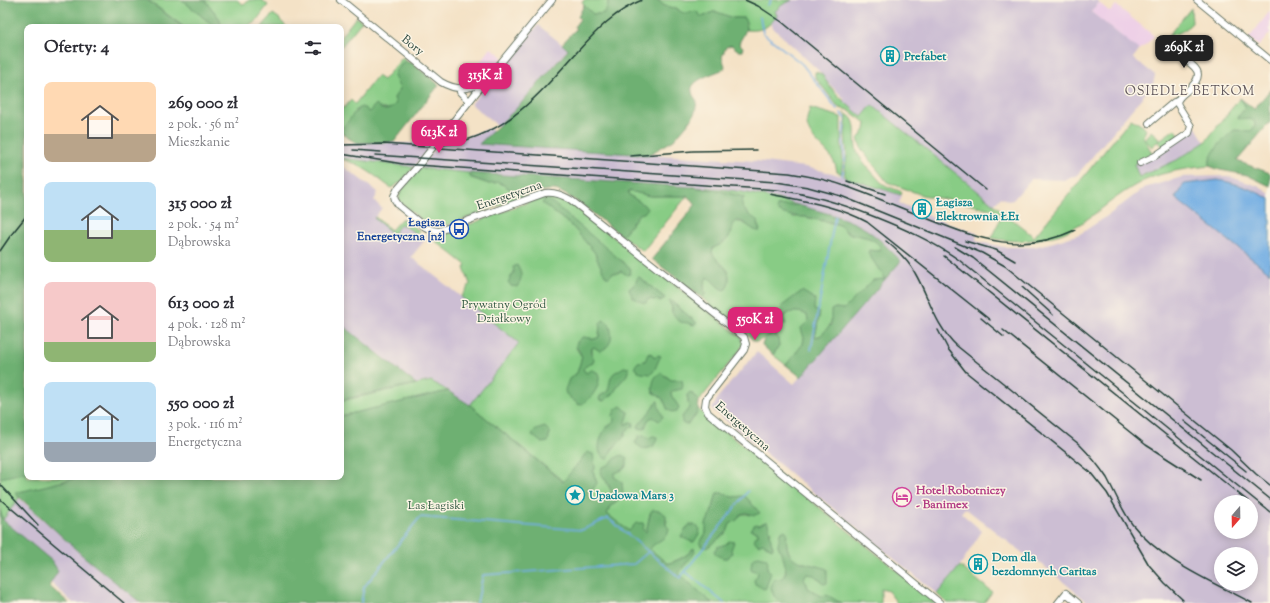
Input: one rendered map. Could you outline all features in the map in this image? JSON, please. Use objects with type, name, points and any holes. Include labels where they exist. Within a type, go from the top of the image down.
[{"type":"street","name":"Bory","points":[[341,0],[441,82],[451,87],[460,89]]},
{"type":"street","points":[[478,85],[479,89],[469,101],[460,92],[460,89],[478,85],[490,76],[552,0]]},
{"type":"street","points":[[1197,0],[1270,60]]},
{"type":"street","points":[[1149,123],[1174,102],[1177,102],[1180,97],[1196,82],[1198,74],[1194,66],[1179,56]]},
{"type":"street","name":"Energetyczna","points":[[469,101],[418,166],[397,190],[394,196],[399,206],[424,227],[432,230],[444,230],[545,193],[551,192],[560,194],[571,200],[744,337],[746,344],[744,350],[706,399],[705,406],[708,413],[940,603]]},
{"type":"street","points":[[1140,163],[1155,156],[1188,133],[1191,126],[1177,102]]},
{"type":"street","points":[[1058,603],[1066,593],[1078,603]]},
{"type":"shaded area","points":[[792,0],[1096,0],[1099,2],[1091,12],[1139,50],[1133,58],[1155,75],[1153,84],[1077,175],[1066,180],[1031,179],[1013,200],[1008,201],[1001,197],[994,205],[872,105],[862,117],[844,102],[844,98],[825,80],[822,74],[771,26],[772,22],[777,16],[775,11],[782,4]]},
{"type":"shaded area","points":[[1098,2],[1110,12],[1116,5],[1154,36],[1146,45],[1138,50],[1091,12]]},
{"type":"shaded area","points":[[1270,11],[1270,33],[1259,46],[1249,38]]},
{"type":"shaded area","points":[[538,25],[568,49],[515,110],[498,126],[471,104]]},
{"type":"shaded area","points":[[491,48],[503,57],[488,75],[477,66]]},
{"type":"shaded area","points":[[1195,126],[1205,142],[1177,160],[1139,177],[1134,164],[1153,155]]},
{"type":"shaded area","points":[[491,128],[493,132],[479,144],[756,161],[805,167],[832,173],[902,195],[899,203],[955,226],[977,233],[976,241],[1004,247],[1034,247],[1080,234],[1110,214],[1144,188],[1182,177],[1227,176],[1258,186],[1270,194],[1270,603],[1089,603],[1038,561],[1029,558],[965,508],[961,513],[982,531],[959,567],[937,594],[712,409],[719,396],[757,352],[794,384],[901,261],[880,240],[841,218],[775,198],[716,188],[470,173],[420,168],[439,144]]},
{"type":"shaded area","points":[[344,143],[434,143],[414,167],[344,158]]},
{"type":"shaded area","points":[[344,167],[378,192],[374,201],[382,208],[374,218],[394,233],[401,223],[425,240],[411,257],[519,343],[470,405],[431,381],[416,384],[344,326]]},
{"type":"shaded area","points":[[19,498],[82,555],[141,603],[73,603],[51,583],[58,571],[3,520]]},
{"type":"green space","points":[[0,0],[147,0],[179,24],[24,24],[24,473],[0,478]]},
{"type":"green space","points":[[148,0],[182,0],[211,24],[180,24]]},
{"type":"green space","points":[[182,0],[205,0],[219,18],[221,24],[211,24]]},
{"type":"green space","points":[[205,0],[237,0],[244,5],[249,0],[262,0],[268,5],[254,24],[221,24],[219,18]]},
{"type":"green space","points":[[584,0],[608,0],[608,5],[605,12],[601,14],[593,14],[582,3]]},
{"type":"green space","points":[[608,0],[658,0],[664,5],[676,8],[683,13],[695,11],[699,13],[701,17],[717,12],[733,18],[744,18],[746,28],[739,43],[743,47],[742,51],[739,51],[731,45],[726,47],[722,57],[725,66],[724,69],[698,81],[692,88],[692,94],[697,101],[695,112],[690,121],[674,140],[648,155],[479,144],[515,110],[568,50],[562,44],[576,29],[574,27],[580,19],[578,17],[584,5],[593,14],[601,14],[605,12],[608,5]]},
{"type":"green space","points":[[658,0],[792,0],[782,5],[775,11],[777,16],[764,28],[746,30],[747,23],[743,18],[733,18],[717,12],[701,17],[682,13],[677,8],[664,5]]},
{"type":"green space","points":[[1191,8],[1192,23],[1181,32],[1168,36]]},
{"type":"green space","points":[[273,14],[284,24],[265,24]]},
{"type":"green space","points":[[356,17],[362,21],[344,43],[344,32]]},
{"type":"green space","points":[[403,57],[405,60],[395,72],[400,89],[394,98],[396,103],[394,106],[390,109],[379,109],[369,112],[364,108],[356,110],[348,123],[344,126],[344,108],[351,100],[355,104],[377,76],[383,80]]},
{"type":"green space","points":[[405,60],[410,63],[411,62],[439,85],[394,142],[357,143],[348,138],[344,134],[344,125],[361,107],[369,112],[376,104],[383,110],[394,106],[396,103],[394,98],[400,89],[394,76],[395,72]]},
{"type":"green space","points":[[815,72],[822,74],[825,80],[845,103],[862,117],[872,105],[1034,237],[1131,119],[1143,126],[1146,130],[1143,136],[1144,139],[1151,131],[1160,139],[1152,147],[1145,140],[1153,155],[1134,164],[1139,177],[1177,160],[1205,142],[1240,98],[1245,106],[1245,110],[1238,116],[1252,119],[1255,122],[1255,126],[1251,132],[1210,159],[1209,166],[1161,174],[1143,181],[1082,223],[1063,233],[1033,240],[1006,240],[991,238],[1000,220],[1000,214],[994,210],[922,195],[887,182],[862,150],[858,139],[865,130],[866,123],[848,110],[839,108],[815,77]]},
{"type":"green space","points":[[1270,90],[1270,122],[1237,161],[1270,173],[1270,186],[1247,175],[1220,170],[1209,166],[1214,151],[1234,130],[1251,131],[1255,126],[1255,122],[1251,120],[1245,118],[1238,119],[1245,106],[1240,98],[1254,109]]},
{"type":"green space","points":[[810,108],[841,117],[843,161],[841,174],[837,171],[835,163],[831,157],[809,131],[807,120]]},
{"type":"green space","points":[[844,113],[853,120],[856,148],[859,157],[882,183],[902,192],[901,195],[844,177],[847,155],[845,135],[847,118]]},
{"type":"green space","points":[[1175,129],[1180,135],[1163,147],[1158,141]]},
{"type":"green space","points":[[344,158],[414,167],[401,182],[391,188],[361,167],[344,160]]},
{"type":"green space","points":[[420,168],[470,173],[471,178],[489,184],[499,182],[522,197],[445,226],[432,225],[416,216],[399,200],[400,192]]},
{"type":"green space","points":[[470,173],[692,187],[720,191],[744,197],[742,201],[743,208],[758,221],[757,224],[760,231],[754,230],[740,221],[733,223],[731,233],[727,240],[713,248],[712,253],[726,269],[729,277],[729,283],[726,289],[723,290],[707,277],[704,284],[705,295],[702,298],[652,259],[696,204],[687,196],[650,196],[630,191],[628,192],[629,195],[644,205],[647,209],[644,213],[639,214],[622,236],[561,192],[546,190],[522,197],[499,182],[489,184],[470,177]]},
{"type":"green space","points":[[692,187],[745,193],[798,205],[777,206],[793,217],[805,217],[840,225],[847,233],[870,238],[879,244],[881,248],[871,257],[885,279],[873,280],[844,309],[835,308],[827,330],[820,336],[815,337],[820,312],[814,310],[802,291],[783,306],[776,319],[780,321],[789,313],[799,312],[807,315],[808,321],[801,328],[804,338],[803,344],[786,365],[773,355],[779,345],[776,335],[773,334],[756,342],[702,298],[705,295],[704,284],[707,277],[712,279],[715,284],[729,272],[712,253],[713,248],[723,243],[732,233],[734,222],[741,222],[756,230],[760,230],[757,223],[742,207],[741,202],[744,198],[720,191]]},
{"type":"green space","points":[[630,191],[650,196],[687,196],[643,251],[622,236],[644,205],[629,195],[628,192]]},
{"type":"green space","name":"Prywatny Ogród Działkowy","points":[[548,196],[557,196],[566,200],[741,337],[743,345],[740,350],[699,401],[691,392],[687,395],[689,408],[682,417],[688,424],[695,417],[698,409],[937,603],[897,603],[888,591],[881,589],[881,603],[841,603],[821,596],[808,588],[804,578],[806,573],[814,575],[824,584],[804,562],[794,559],[791,556],[787,547],[787,532],[778,545],[785,562],[785,574],[783,579],[775,579],[774,596],[781,603],[712,603],[678,573],[693,555],[693,548],[685,556],[667,564],[649,549],[666,525],[667,520],[650,513],[646,532],[643,530],[629,531],[607,514],[610,506],[616,503],[615,473],[624,469],[627,464],[612,461],[607,471],[606,480],[612,492],[612,496],[611,498],[604,498],[596,503],[586,494],[588,490],[597,483],[593,472],[595,468],[586,453],[564,482],[470,405],[519,343],[461,297],[470,284],[464,268],[466,265],[434,240],[434,238]],"holes":[[[546,198],[586,232],[609,277],[597,259],[595,253],[573,227],[542,203]],[[639,277],[665,298],[660,301],[653,299],[633,298],[629,289],[635,284]],[[670,301],[696,322],[694,325],[688,323],[671,311],[672,308],[669,302]],[[600,323],[600,351],[594,347],[592,348],[593,363],[583,369],[586,373],[579,405],[566,394],[569,379],[577,373],[582,357],[576,348],[583,337],[595,339],[599,337]],[[665,375],[671,380],[673,391],[671,393],[672,397],[679,407],[668,410],[663,399],[653,392],[652,388]],[[628,413],[624,422],[626,431],[624,437],[612,450],[613,424],[615,420]],[[717,493],[730,497],[743,497],[748,499],[753,506],[750,515],[744,514],[739,516],[730,524],[727,532],[705,548],[700,543],[706,533],[707,522]],[[750,529],[771,530],[769,539],[773,547],[771,549],[756,536],[758,535],[758,532]]]},
{"type":"green space","points":[[547,198],[631,269],[630,274],[627,275],[621,271],[606,277],[595,253],[573,227],[542,203]]},
{"type":"green space","points":[[798,205],[834,215],[859,225],[876,237],[901,261],[801,377],[786,365],[803,344],[804,338],[801,328],[808,321],[807,315],[798,312],[789,313],[783,317],[786,324],[783,324],[775,317],[780,312],[782,306],[802,291],[815,299],[814,310],[820,312],[815,337],[820,336],[831,325],[831,310],[835,308],[844,309],[873,280],[885,279],[868,253],[869,250],[879,251],[881,248],[875,241],[849,233],[837,224],[807,217],[788,215],[777,210],[777,206]]},
{"type":"green space","points":[[375,217],[391,230],[401,219],[420,231],[417,234],[401,224],[393,234],[374,218]]},
{"type":"green space","points":[[517,265],[521,273],[521,278],[517,287],[512,287],[508,282],[514,272],[513,267]]},
{"type":"green space","points":[[638,277],[665,298],[660,301],[648,299],[646,303],[635,299],[629,289],[635,284]]},
{"type":"green space","points":[[670,300],[697,323],[694,325],[680,322],[672,313]]},
{"type":"green space","points":[[603,320],[609,323],[611,340],[604,349],[600,351],[594,347],[592,348],[591,353],[594,359],[593,363],[583,369],[586,373],[592,370],[597,372],[599,382],[590,398],[579,405],[566,394],[565,390],[569,379],[577,373],[582,357],[576,347],[576,344],[583,337],[595,339],[599,337],[600,323]]},
{"type":"green space","points":[[344,326],[416,384],[344,399]]},
{"type":"green space","points":[[773,334],[778,338],[779,345],[773,355],[762,345],[765,337]]},
{"type":"green space","points":[[651,353],[655,358],[658,355],[661,356],[651,374],[641,373],[635,366],[638,362],[645,361],[648,354]]},
{"type":"green space","points":[[624,367],[629,368],[627,375],[613,394],[604,401],[599,400],[600,396],[608,391],[611,377],[614,373]]},
{"type":"green space","points":[[661,373],[671,380],[682,380],[682,389],[671,393],[679,407],[677,411],[672,412],[668,410],[663,399],[653,392],[656,376]]},
{"type":"green space","points":[[431,381],[448,391],[344,415],[344,400]]},
{"type":"green space","name":"Las Łagiski","points":[[448,391],[470,405],[563,482],[587,452],[593,454],[595,468],[593,472],[597,483],[592,491],[588,490],[586,494],[596,503],[604,498],[611,498],[612,495],[608,485],[600,473],[602,467],[608,465],[622,455],[627,459],[627,464],[624,469],[615,473],[614,477],[622,482],[623,494],[616,503],[610,506],[607,514],[629,531],[636,523],[643,523],[643,530],[646,532],[651,511],[660,511],[666,515],[666,525],[669,528],[668,532],[664,538],[650,549],[668,564],[679,560],[694,548],[695,551],[693,555],[678,573],[712,603],[141,603],[82,555],[15,493],[69,480],[344,480],[344,415]]},
{"type":"green space","points":[[690,392],[699,401],[698,409],[688,424],[683,424],[682,417],[689,408],[687,395]]},
{"type":"green space","points":[[657,401],[663,417],[659,421],[653,417],[648,420],[645,428],[639,428],[638,426]]},
{"type":"green space","points":[[621,406],[629,413],[625,425],[630,422],[634,423],[633,426],[626,431],[624,437],[612,449],[608,459],[603,457],[599,450],[600,440],[604,430],[614,421],[613,415],[616,409]]},
{"type":"green space","points":[[545,427],[550,432],[548,442],[542,443],[532,435],[536,430]]},
{"type":"green space","points":[[643,435],[649,438],[653,436],[657,437],[653,447],[643,449],[635,443],[639,436]]},
{"type":"green space","points":[[24,473],[24,480],[69,480],[16,493],[19,498],[3,520],[0,510],[0,477]]},
{"type":"green space","points":[[717,493],[722,493],[732,497],[746,497],[760,513],[755,515],[746,513],[741,514],[737,520],[730,524],[727,532],[705,548],[701,546],[700,543],[706,533],[706,524],[713,508]]},
{"type":"green space","points":[[0,510],[3,520],[52,561],[58,571],[49,586],[69,603],[0,603]]},
{"type":"green space","points":[[767,521],[773,547],[772,549],[763,543],[758,545],[754,540],[758,535],[758,532],[750,530],[755,524],[759,525]]},
{"type":"green space","points":[[689,525],[695,525],[700,529],[694,542],[681,537]]},
{"type":"green space","points":[[785,530],[787,532],[786,542],[791,556],[801,562],[827,569],[827,583],[824,584],[814,575],[806,574],[804,578],[808,588],[821,596],[827,595],[841,603],[781,603],[774,596],[771,588],[773,580],[783,578],[786,571],[784,560],[778,545],[780,533]]},
{"type":"green space","points":[[729,541],[734,542],[731,550],[732,553],[728,558],[718,556],[714,551],[717,547],[726,544]]},
{"type":"green space","points":[[759,556],[766,558],[768,562],[767,569],[771,572],[766,588],[764,589],[755,584],[754,580],[758,572],[752,570],[751,568],[753,558]]},
{"type":"green space","points":[[960,566],[992,592],[984,603],[947,603],[937,594]]},
{"type":"water","points":[[1218,180],[1245,187],[1270,199],[1270,273],[1175,198],[1184,184]]},
{"type":"waterway","points":[[768,5],[771,0]]},
{"type":"waterway","points":[[760,17],[763,33],[802,64],[837,109]]},
{"type":"waterway","points":[[841,113],[845,119],[843,137],[845,161],[842,176]]},
{"type":"waterway","points":[[811,350],[835,216]]},
{"type":"waterway","points":[[361,603],[364,587],[420,517],[582,530],[608,518],[680,578],[748,491]]},
{"type":"waterway","points":[[477,603],[483,575],[634,564],[648,552]]},
{"type":"waterway","points":[[686,572],[724,603]]},
{"type":"railway","points":[[441,145],[464,141],[484,134],[502,124],[534,98],[599,29],[615,15],[632,4],[642,0]]},
{"type":"railway","points":[[745,0],[758,6],[782,22],[986,190]]},
{"type":"railway","points":[[344,145],[384,144],[789,173],[819,178],[841,185],[967,234],[985,239],[1019,243],[1037,242],[1056,238],[1075,230]]},
{"type":"railway","points":[[353,150],[381,152]]},
{"type":"railway","points":[[630,156],[693,151],[756,150]]},
{"type":"railway","points":[[344,154],[403,164],[777,190],[815,197],[863,212],[918,236],[959,260],[1270,512]]},
{"type":"railway","points":[[375,155],[776,182],[808,187],[841,196],[982,253],[1005,266],[1231,450],[1270,485]]},
{"type":"railway","points":[[847,181],[885,194]]},
{"type":"railway","points":[[770,194],[832,208],[856,216],[867,222],[990,320]]},
{"type":"railway","points":[[0,251],[24,219]]},
{"type":"railway","points":[[886,241],[912,268],[943,330],[949,338],[1080,445],[1107,478],[1128,519],[1144,537],[1157,549],[1188,569],[1252,603]]},
{"type":"railway","points":[[965,241],[996,250],[1015,261]]},
{"type":"railway","points":[[955,247],[973,258],[1270,499]]},
{"type":"railway","points":[[944,256],[1240,495]]},
{"type":"railway","points":[[1022,287],[1053,315]]},
{"type":"railway","points":[[981,318],[1004,337]]},
{"type":"railway","points":[[938,330],[948,349],[966,372],[1090,472],[1107,493],[1149,565],[1183,600]]},
{"type":"railway","points":[[1003,330],[1146,445],[1201,480]]},
{"type":"railway","points":[[1184,421],[1246,471]]},
{"type":"railway","points":[[0,484],[38,525]]},
{"type":"railway","points":[[0,499],[124,603]]},
{"type":"place","name":"Prefabet","points":[[890,56]]},
{"type":"place","name":"Łagisza Elektrownia ŁE1","points":[[922,209]]},
{"type":"place","name":"Łagisza Energetyczna [nż]","points":[[459,229]]},
{"type":"place","name":"Upadowa Mars 3","points":[[575,495]]},
{"type":"place","name":"Hotel Robotniczy - Banimex","points":[[902,497]]},
{"type":"place","name":"Dom dla bezdomnych Caritas","points":[[978,564]]},
{"type":"district","name":"OSIEDLE BETKOM","points":[[1190,90]]}]
